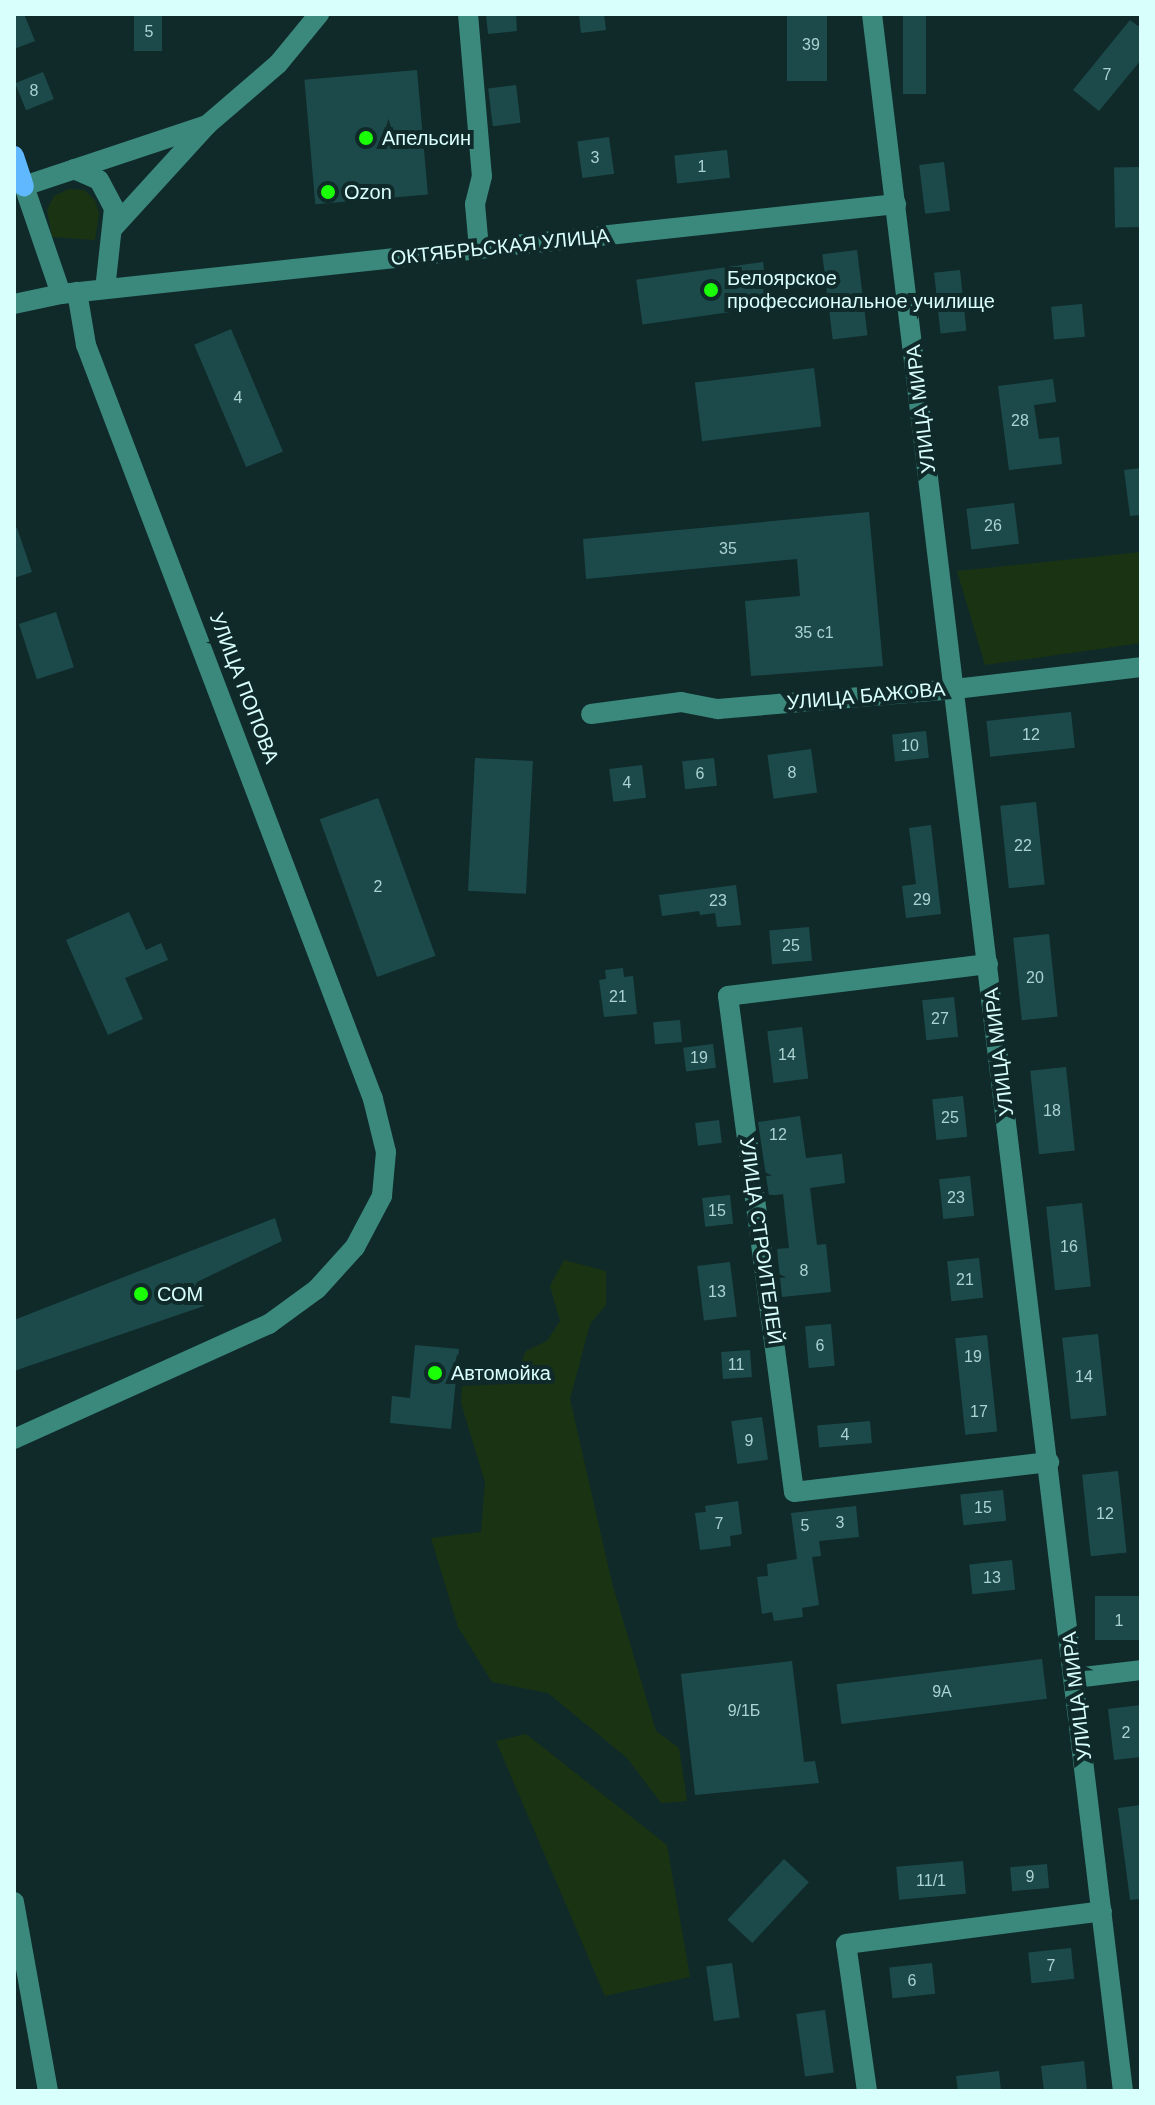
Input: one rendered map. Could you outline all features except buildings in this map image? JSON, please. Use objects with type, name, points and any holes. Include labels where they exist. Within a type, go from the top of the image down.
[{"type":"main road","points":[[14,156],[24,186]]},
{"type":"street","points":[[114,227],[207,125],[278,64],[319,14]]},
{"type":"street","points":[[468,14],[482,176],[475,204],[479,249]]},
{"type":"street","name":"УЛИЦА МИРА","points":[[872,14],[1123,2091]]},
{"type":"street","points":[[24,186],[207,125]]},
{"type":"street","points":[[74,169],[99,180],[109,192],[114,227],[105,289]]},
{"type":"street","name":"УЛИЦА ПОПОВА","points":[[14,1439],[269,1324],[317,1289],[355,1247],[382,1196],[386,1152],[373,1099],[86,345],[69,293],[24,186]]},
{"type":"street","name":"ОКТЯБРЬСКАЯ УЛИЦА","points":[[69,293],[896,204]]},
{"type":"street","points":[[14,304],[69,293]]},
{"type":"street","name":"УЛИЦА БАЖОВА","points":[[591,714],[681,702],[718,709],[955,689],[1141,667]]},
{"type":"street","name":"УЛИЦА СТРОИТЕЛЕЙ","points":[[988,964],[728,996],[794,1492],[1049,1462]]},
{"type":"street","points":[[1075,1678],[1141,1670]]},
{"type":"street","points":[[14,1902],[48,2091]]},
{"type":"street","points":[[867,2091],[846,1944],[1102,1911]]},
{"type":"green space","points":[[69,189],[84,190],[95,200],[99,214],[95,240],[52,237],[47,210],[54,196]]},
{"type":"green space","points":[[1141,552],[1141,643],[985,665],[957,571]]},
{"type":"green space","points":[[564,1260],[606,1271],[606,1305],[590,1324],[570,1399],[612,1583],[656,1731],[679,1748],[687,1801],[661,1803],[627,1758],[548,1693],[492,1682],[458,1627],[431,1538],[481,1532],[485,1482],[461,1403],[462,1386],[512,1384],[526,1351],[547,1341],[560,1321],[550,1286]]},
{"type":"green space","points":[[526,1734],[667,1845],[690,1977],[605,1996],[496,1741]]},
{"type":"place","name":"Апельсин","points":[[366,138]]},
{"type":"place","name":"Ozon","points":[[328,192]]},
{"type":"place","name":"Белоярское профессиональное училище","points":[[711,290]]},
{"type":"place","name":"СОМ","points":[[141,1294]]},
{"type":"place","name":"Автомойка","points":[[435,1373]]}]
